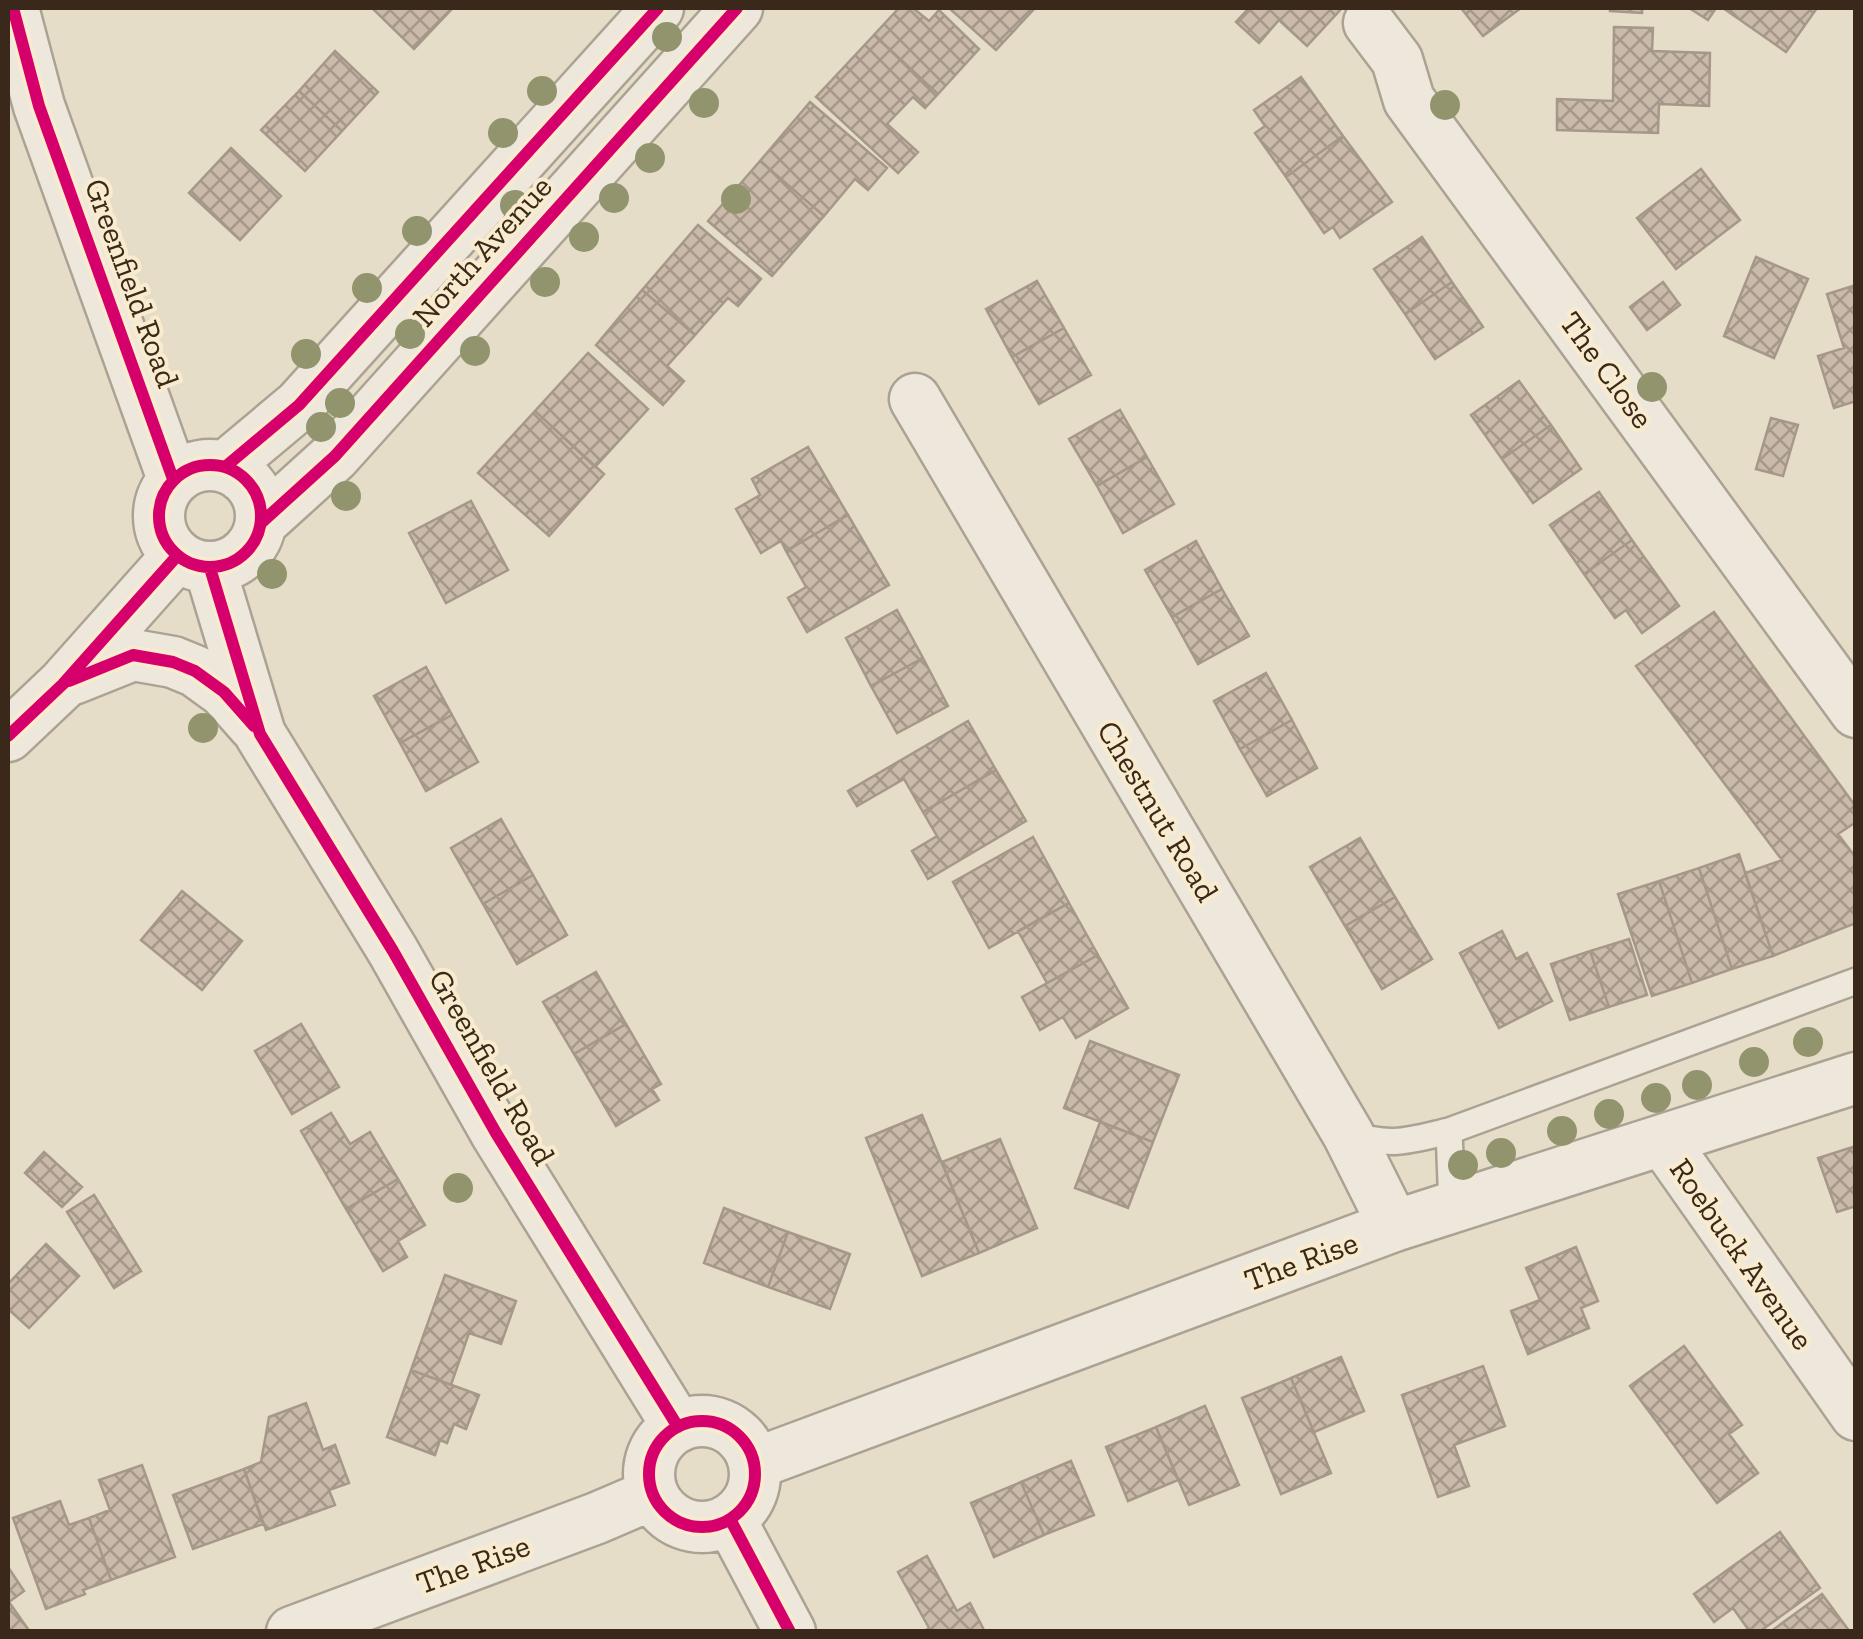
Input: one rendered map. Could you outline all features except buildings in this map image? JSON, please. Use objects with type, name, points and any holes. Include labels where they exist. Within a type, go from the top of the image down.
[{"type":"street","name":"Greenfield Road","points":[[13,8],[39,106],[173,480]]},
{"type":"street","name":"North Avenue","points":[[225,466],[299,404],[658,8]]},
{"type":"street","name":"North Avenue","points":[[261,523],[336,456],[737,8]]},
{"type":"street","name":"The Close","points":[[1369,23],[1397,60],[1409,100],[1856,712]]},
{"type":"street","name":"Chestnut Road","points":[[914,399],[1348,1134],[1394,1226]]},
{"type":"street","points":[[211,464],[225,466],[249,482],[261,508],[257,538],[249,550],[224,566],[193,562],[166,543],[159,510],[173,480],[184,471],[211,464]]},
{"type":"street","name":"Greenfield Road","points":[[193,562],[260,734]]},
{"type":"street","points":[[8,736],[193,562]]},
{"type":"street","name":"Greenfield Road","points":[[63,684],[133,656],[173,662],[195,670],[224,692],[260,734],[393,950],[496,1133],[678,1427]]},
{"type":"street","name":"The Rise","points":[[754,1464],[1394,1226],[1856,1078]]},
{"type":"street","name":"Roebuck Avenue","points":[[1664,1142],[1856,1415]]},
{"type":"street","points":[[710,1421],[726,1426],[749,1449],[755,1480],[742,1509],[730,1519],[712,1526],[694,1526],[677,1520],[653,1494],[650,1463],[665,1436],[678,1427],[710,1421]]},
{"type":"street","name":"The Rise","points":[[292,1632],[653,1494]]},
{"type":"street","points":[[730,1519],[790,1632]]},
{"type":"lane","points":[[1348,1134],[1374,1142],[1399,1143],[1449,1131],[1856,981]]},
{"type":"lane","points":[[1449,1131],[1452,1208]]},
{"type":"cycle path","points":[[13,8],[39,106],[173,479]]},
{"type":"cycle path","points":[[225,467],[299,405],[658,8]]},
{"type":"cycle path","points":[[261,523],[335,456],[737,8]]},
{"type":"cycle path","points":[[210,465],[230,469],[246,480],[257,496],[261,516],[257,536],[246,552],[230,563],[210,567],[190,563],[174,552],[163,536],[159,516],[163,496],[174,480],[190,469],[210,465]]},
{"type":"cycle path","points":[[8,736],[63,684],[177,556]]},
{"type":"cycle path","points":[[210,568],[260,734],[393,951],[496,1133],[678,1427]]},
{"type":"cycle path","points":[[69,681],[133,655],[173,662],[195,671],[224,692],[254,726]]},
{"type":"cycle path","points":[[702,1421],[722,1425],[739,1437],[751,1454],[755,1474],[751,1494],[739,1511],[722,1523],[702,1527],[682,1523],[665,1511],[653,1494],[649,1474],[653,1454],[665,1437],[682,1425],[702,1421]]},
{"type":"cycle path","points":[[730,1519],[790,1632]]}]
